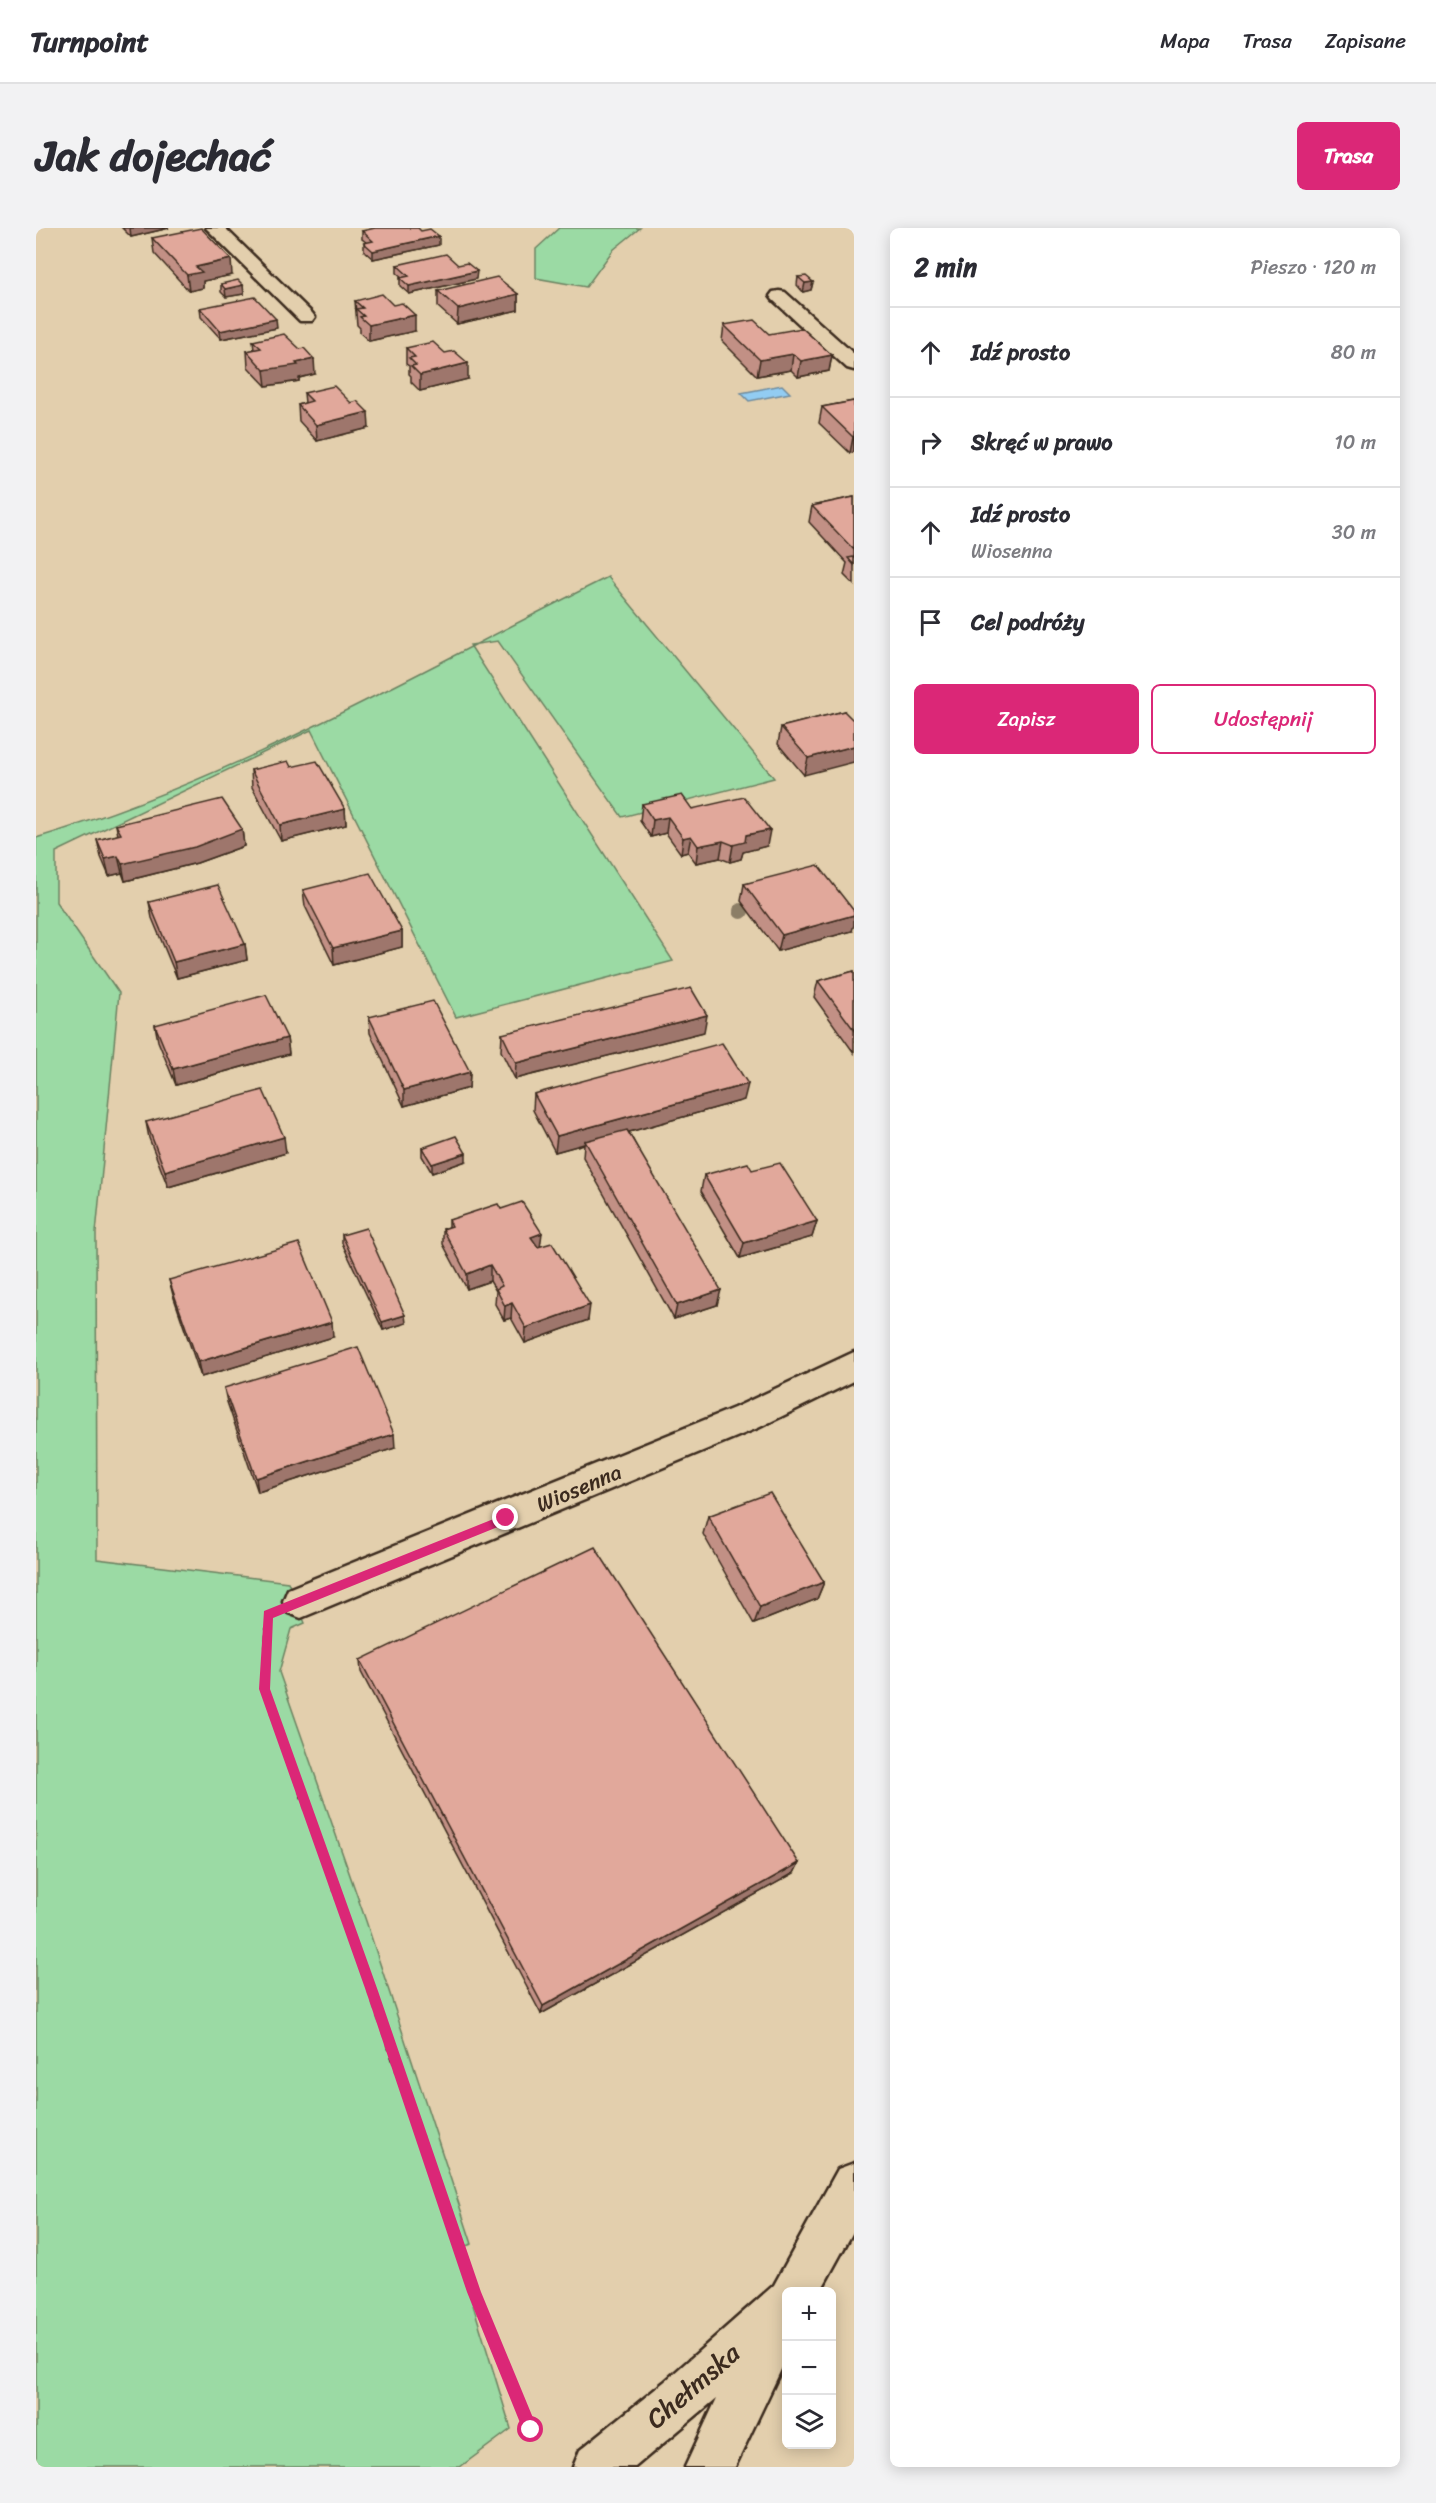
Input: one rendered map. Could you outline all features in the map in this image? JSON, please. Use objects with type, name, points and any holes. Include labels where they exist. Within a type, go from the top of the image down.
[{"type":"street","points":[[215,228],[306,317]]},
{"type":"street","points":[[779,296],[854,364]]},
{"type":"street","name":"Wiosenna","points":[[301,1601],[746,1418],[854,1366]]},
{"type":"street","points":[[797,2287],[854,2185]]},
{"type":"street","name":"Chełmska","points":[[597,2467],[681,2399],[782,2309]]},
{"type":"street","name":"Chełmska","points":[[709,2467],[782,2313]]},
{"type":"path","points":[[301,1601],[268,1615],[265,1689],[376,2002],[474,2292],[531,2430]]},
{"type":"green space","points":[[559,228],[640,228],[613,250],[586,287],[536,278],[536,249]]},
{"type":"green space","points":[[608,577],[774,778],[622,817],[498,641],[476,644]]},
{"type":"green space","points":[[471,647],[673,961],[456,1017],[311,730],[56,852],[56,902],[119,993],[96,1233],[97,1559],[288,1582],[305,1623],[291,1629],[279,1672],[366,1921],[472,2244],[456,2249],[511,2429],[460,2467],[36,2467],[36,838],[111,813],[256,754]]},
{"type":"water","points":[[782,385],[790,393],[749,401],[741,393]]},
{"type":"building","points":[[201,228],[231,259],[196,267],[202,272],[187,275],[152,238]]},
{"type":"building","points":[[375,228],[418,228],[421,231],[430,229],[439,236],[373,251],[364,243],[373,241],[362,231]]},
{"type":"building","points":[[446,254],[458,265],[467,263],[477,271],[409,286],[400,278],[409,276],[397,265]]},
{"type":"building","points":[[806,276],[813,282],[805,283],[798,277]]},
{"type":"building","points":[[497,277],[518,294],[458,309],[438,291]]},
{"type":"building","points":[[238,280],[243,285],[225,289],[221,284]]},
{"type":"building","points":[[382,294],[393,305],[402,303],[415,315],[369,325],[360,317],[364,316],[356,309],[363,308],[355,301]]},
{"type":"building","points":[[255,297],[276,319],[220,331],[200,308]]},
{"type":"building","points":[[754,320],[769,334],[802,328],[832,355],[801,361],[793,354],[760,360],[724,325]]},
{"type":"building","points":[[284,334],[300,349],[304,348],[314,359],[296,363],[298,365],[264,370],[247,351],[261,348],[253,341]]},
{"type":"building","points":[[433,342],[445,353],[454,351],[468,363],[420,375],[411,366],[416,365],[409,358],[415,357],[406,348]]},
{"type":"building","points":[[334,386],[351,403],[357,401],[368,412],[316,425],[298,405],[312,401],[304,393]]},
{"type":"building","points":[[854,401],[854,437],[853,437],[822,407]]},
{"type":"building","points":[[854,497],[854,550],[812,506]]},
{"type":"building","points":[[854,557],[854,565],[848,558]]},
{"type":"building","points":[[844,711],[854,721],[854,746],[808,758],[781,727]]},
{"type":"building","points":[[288,761],[291,767],[317,761],[345,809],[280,825],[251,770]]},
{"type":"building","points":[[682,795],[692,809],[744,797],[770,830],[746,835],[745,842],[733,845],[723,841],[698,846],[691,836],[683,838],[668,817],[653,820],[642,804]]},
{"type":"building","points":[[222,799],[242,829],[195,847],[122,864],[118,856],[105,859],[97,840],[121,834],[116,825]]},
{"type":"building","points":[[818,865],[854,911],[854,915],[782,935],[744,884]]},
{"type":"building","points":[[370,873],[402,931],[333,948],[303,890]]},
{"type":"building","points":[[218,885],[245,944],[174,962],[149,902]]},
{"type":"building","points":[[854,971],[854,1030],[818,981]]},
{"type":"building","points":[[691,988],[707,1015],[516,1063],[502,1034]]},
{"type":"building","points":[[266,995],[287,1038],[173,1069],[155,1025]]},
{"type":"building","points":[[433,1001],[470,1072],[404,1090],[369,1017]]},
{"type":"building","points":[[722,1043],[748,1084],[557,1136],[534,1094]]},
{"type":"building","points":[[263,1090],[284,1137],[165,1171],[146,1122]]},
{"type":"building","points":[[627,1130],[721,1290],[677,1305],[585,1141]]},
{"type":"building","points":[[456,1136],[466,1153],[432,1164],[422,1148]]},
{"type":"building","points":[[748,1163],[752,1170],[780,1163],[817,1221],[744,1243],[704,1175]]},
{"type":"building","points":[[522,1202],[542,1233],[531,1237],[538,1247],[552,1243],[590,1305],[526,1328],[512,1303],[505,1306],[496,1289],[502,1286],[490,1265],[467,1274],[443,1229],[452,1226],[449,1220],[498,1204],[501,1209]]},
{"type":"building","points":[[366,1228],[405,1315],[382,1322],[342,1235]]},
{"type":"building","points":[[299,1243],[332,1322],[198,1362],[169,1280]]},
{"type":"building","points":[[358,1347],[394,1434],[256,1478],[224,1388]]},
{"type":"building","points":[[770,1493],[824,1582],[760,1607],[708,1516]]},
{"type":"building","points":[[595,1547],[799,1863],[543,2006],[360,1660]]},
{"type":"route","points":[[506,1518],[268,1615],[265,1689],[372,1991],[474,2292],[531,2430]]}]
